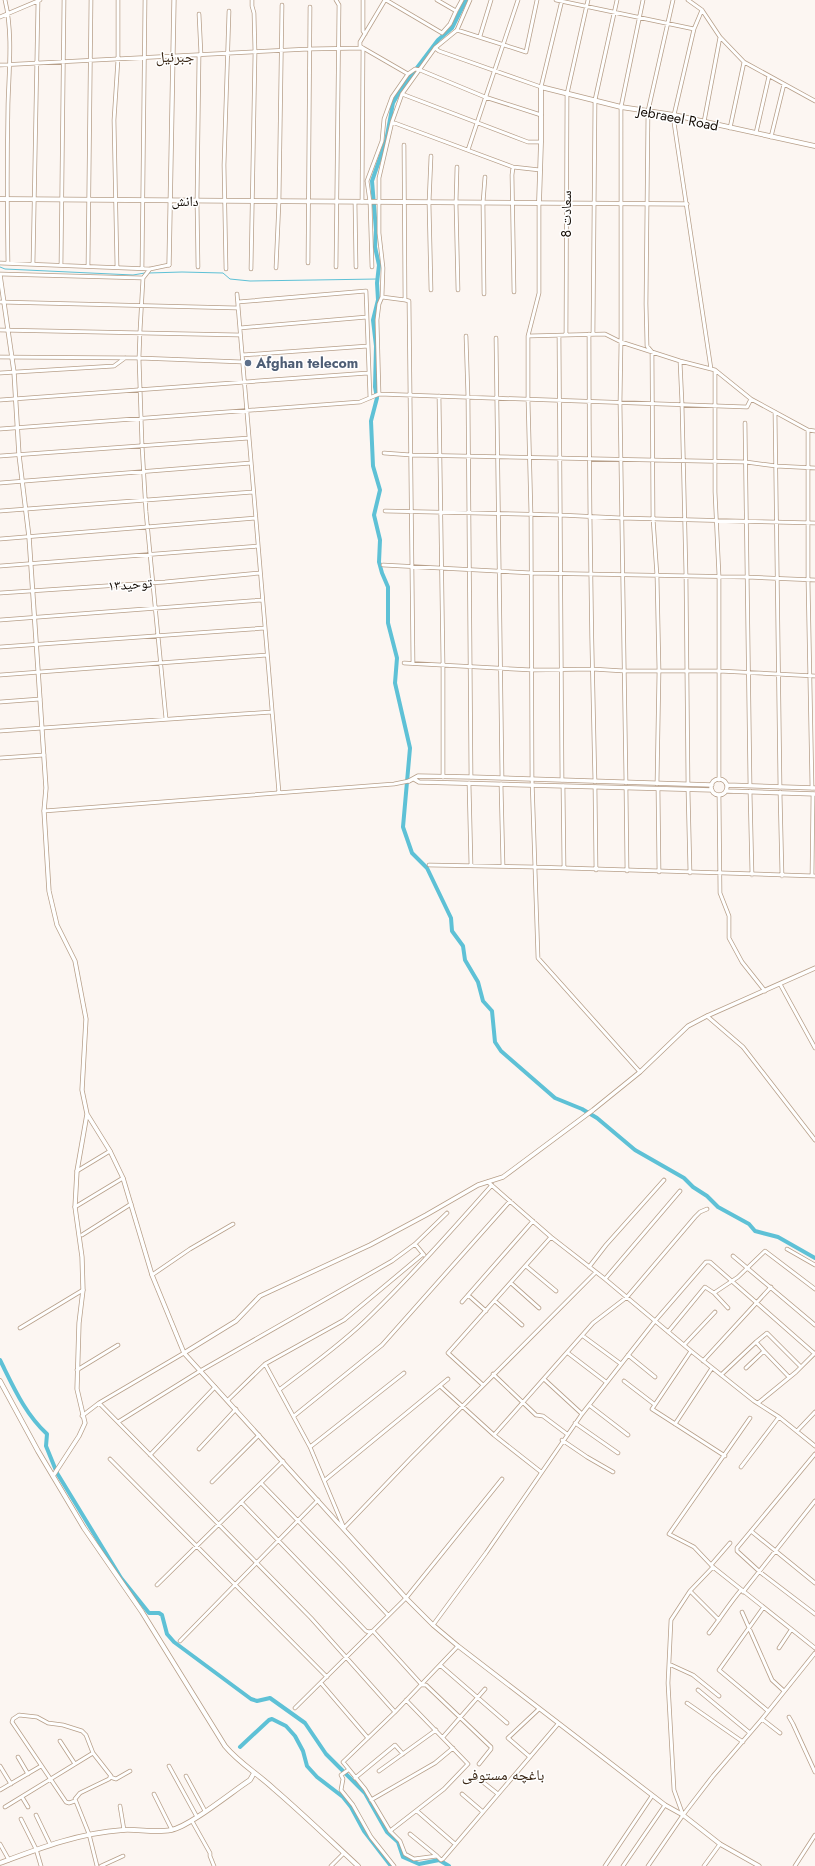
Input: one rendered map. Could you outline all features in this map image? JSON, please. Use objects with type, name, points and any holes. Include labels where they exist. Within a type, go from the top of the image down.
[{"type":"main road","name":"Jebraeel Road","points":[[541,87],[621,107],[674,115],[756,133],[771,138],[815,146]]},
{"type":"main road","points":[[539,203],[541,87]]},
{"type":"main road","name":"دانش","points":[[0,199],[197,200],[225,202],[404,201],[429,203],[539,203]]},
{"type":"main road","points":[[0,1381],[84,1528],[142,1612],[225,1746],[234,1756],[310,1821],[358,1866]]},
{"type":"main road","points":[[0,1863],[50,1844],[89,1834],[124,1830],[172,1830],[197,1817],[250,1780],[254,1773]]},
{"type":"street","points":[[5,0],[8,14],[9,64],[7,200],[8,263]]},
{"type":"street","points":[[0,17],[39,0],[33,264]]},
{"type":"street","points":[[61,265],[64,0]]},
{"type":"street","points":[[88,266],[91,0]]},
{"type":"street","points":[[117,267],[114,120],[118,59],[118,0]]},
{"type":"street","points":[[142,268],[145,0]]},
{"type":"street","points":[[0,263],[150,269],[169,265],[174,0]]},
{"type":"street","points":[[251,269],[255,53],[254,13],[252,0]]},
{"type":"street","points":[[336,0],[339,5],[335,202],[336,267]]},
{"type":"street","points":[[363,0],[363,31],[365,34]]},
{"type":"street","points":[[408,74],[360,46],[360,42],[385,0],[442,34],[450,24],[462,0]]},
{"type":"street","points":[[437,0],[456,11]]},
{"type":"street","points":[[380,394],[377,320],[379,304],[382,298],[383,268],[379,233],[379,178],[392,122],[402,94],[435,48],[457,30],[470,0]]},
{"type":"street","points":[[480,36],[490,0]]},
{"type":"street","points":[[468,150],[518,0]]},
{"type":"street","points":[[457,30],[480,36],[526,52],[537,0]]},
{"type":"street","points":[[556,0],[639,19],[694,29]]},
{"type":"street","name":"سعادت 8","points":[[566,334],[567,94],[588,0]]},
{"type":"street","points":[[593,333],[595,100],[617,0]]},
{"type":"street","points":[[626,783],[620,460],[622,342],[621,107],[643,0]]},
{"type":"street","points":[[657,784],[657,576],[653,518],[654,460],[652,352],[647,346],[648,110],[673,0]]},
{"type":"street","points":[[688,0],[702,10],[720,37],[744,62],[815,101]]},
{"type":"street","points":[[435,48],[439,51],[541,87],[562,1]]},
{"type":"street","points":[[276,268],[280,201],[282,5]]},
{"type":"street","points":[[308,263],[310,7]]},
{"type":"street","points":[[702,10],[694,29],[674,115],[711,370]]},
{"type":"street","points":[[226,269],[226,54],[229,11]]},
{"type":"street","points":[[198,267],[197,200],[200,56],[199,14]]},
{"type":"street","points":[[704,122],[720,37]]},
{"type":"street","points":[[0,65],[200,56],[309,49],[363,48]]},
{"type":"street","points":[[362,202],[363,48]]},
{"type":"street","points":[[730,128],[744,62]]},
{"type":"street","points":[[372,267],[370,202],[367,181],[382,141],[384,119],[392,97],[408,74],[415,69],[420,70],[485,97],[541,115]]},
{"type":"street","points":[[756,133],[769,76]]},
{"type":"street","points":[[771,138],[784,84]]},
{"type":"street","points":[[402,94],[528,142],[541,142]]},
{"type":"street","points":[[392,122],[514,167],[540,170]]},
{"type":"street","points":[[404,144],[405,300]]},
{"type":"street","points":[[431,156],[429,203],[431,290]]},
{"type":"street","points":[[458,167],[456,203],[458,290]]},
{"type":"street","points":[[514,167],[512,202],[514,292]]},
{"type":"street","points":[[484,294],[483,203],[486,177]]},
{"type":"street","points":[[355,202],[356,267]]},
{"type":"street","points":[[640,1072],[538,958],[532,785],[532,573],[528,336],[539,293],[539,203],[621,202],[687,204]]},
{"type":"street","points":[[150,269],[143,278],[139,358],[140,390],[145,500],[162,662],[166,719]]},
{"type":"street","points":[[143,278],[0,274],[14,372],[19,455],[29,537],[46,788],[44,811],[49,891],[57,925],[75,962],[86,1020],[82,1090],[87,1114],[110,1151],[124,1178],[152,1275],[184,1353],[406,1598],[433,1625],[652,1796],[683,1816],[720,1844],[759,1866]]},
{"type":"street","points":[[238,302],[365,290],[367,292],[368,373],[370,398]]},
{"type":"street","points":[[237,294],[279,793]]},
{"type":"street","points":[[382,298],[405,300],[409,302],[412,455],[413,663]]},
{"type":"street","points":[[0,302],[142,304],[238,308]]},
{"type":"street","points":[[240,328],[367,317]]},
{"type":"street","points":[[0,330],[240,335]]},
{"type":"street","points":[[528,336],[559,336],[566,334],[593,333],[605,334],[622,342],[652,352],[715,370],[751,399],[808,430],[815,431]]},
{"type":"street","points":[[589,334],[589,458],[595,782]]},
{"type":"street","points":[[466,336],[470,570],[471,777]]},
{"type":"street","points":[[559,336],[562,780]]},
{"type":"street","points":[[496,338],[502,778]]},
{"type":"street","points":[[242,355],[368,346]]},
{"type":"street","points":[[0,357],[139,358],[243,362]]},
{"type":"street","points":[[0,374],[114,366],[125,358]]},
{"type":"street","points":[[680,361],[686,576],[688,784]]},
{"type":"street","points":[[715,370],[719,780]]},
{"type":"street","points":[[0,400],[368,373]]},
{"type":"street","points":[[0,429],[360,402],[380,394],[747,406],[751,399]]},
{"type":"street","points":[[440,396],[440,512],[443,664],[442,777]]},
{"type":"street","points":[[775,412],[778,523],[780,787]]},
{"type":"street","points":[[745,423],[750,785]]},
{"type":"street","points":[[44,811],[394,784],[409,781],[418,776],[712,785],[714,782],[719,780],[727,785],[814,788],[808,580],[808,430]]},
{"type":"street","points":[[0,456],[249,438]]},
{"type":"street","points":[[384,453],[412,455],[746,462],[776,466],[815,468]]},
{"type":"street","points":[[0,483],[251,463]]},
{"type":"street","points":[[0,511],[253,492]]},
{"type":"street","points":[[385,511],[815,523]]},
{"type":"street","points":[[0,539],[256,518]]},
{"type":"street","points":[[0,566],[258,546]]},
{"type":"street","points":[[383,565],[532,573],[718,576],[815,580]]},
{"type":"street","name":"توحید۱۳","points":[[0,593],[260,573]]},
{"type":"street","points":[[0,620],[262,600]]},
{"type":"street","points":[[0,647],[265,628]]},
{"type":"street","points":[[0,674],[267,655]]},
{"type":"street","points":[[404,662],[532,670],[592,669],[658,672],[719,671],[815,676]]},
{"type":"street","points":[[0,702],[40,699]]},
{"type":"street","points":[[0,732],[272,712]]},
{"type":"street","points":[[0,758],[44,755]]},
{"type":"street","points":[[414,779],[419,782],[712,790]]},
{"type":"street","points":[[469,783],[471,866]]},
{"type":"street","points":[[501,784],[503,866]]},
{"type":"street","points":[[712,785],[714,794],[719,795]]},
{"type":"street","points":[[727,785],[727,790]]},
{"type":"street","points":[[563,786],[564,868]]},
{"type":"street","points":[[595,787],[596,870]]},
{"type":"street","points":[[626,788],[628,871]]},
{"type":"street","points":[[658,789],[659,872]]},
{"type":"street","points":[[688,790],[690,873]]},
{"type":"street","points":[[429,865],[813,876],[814,794],[727,790],[719,795]]},
{"type":"street","points":[[750,791],[752,875]]},
{"type":"street","points":[[780,792],[782,876]]},
{"type":"street","points":[[719,795],[720,893],[728,916],[729,938],[742,962],[765,991]]},
{"type":"street","points":[[82,1416],[99,1403],[236,1321],[260,1296],[370,1245],[426,1215],[478,1184],[503,1177],[640,1072],[688,1026],[707,1016],[815,968]]},
{"type":"street","points":[[780,984],[815,1048]]},
{"type":"street","points":[[707,1016],[743,1047],[815,1140]]},
{"type":"street","points":[[53,1476],[79,1436],[85,1423],[82,1416],[77,1389],[79,1323],[83,1290],[82,1257],[75,1208],[77,1171],[87,1114]]},
{"type":"street","points":[[77,1171],[110,1151]]},
{"type":"street","points":[[75,1208],[124,1178]]},
{"type":"street","points":[[590,1267],[606,1245],[664,1180]]},
{"type":"street","points":[[488,1182],[551,1238],[605,1279],[703,1361],[779,1417],[815,1446]]},
{"type":"street","points":[[279,1390],[346,1338],[369,1317],[426,1258],[492,1185]]},
{"type":"street","points":[[605,1279],[680,1191]]},
{"type":"street","points":[[294,1416],[382,1345],[510,1201]]},
{"type":"street","points":[[82,1235],[131,1204]]},
{"type":"street","points":[[494,1435],[545,1380],[593,1323],[627,1297],[695,1216],[706,1209]]},
{"type":"street","points":[[118,1422],[200,1370],[392,1261],[415,1244],[447,1213]]},
{"type":"street","points":[[462,1302],[533,1222]]},
{"type":"street","points":[[152,1275],[190,1249],[233,1224]]},
{"type":"street","points":[[483,1385],[448,1353],[551,1238]]},
{"type":"street","points":[[415,1244],[426,1258]]},
{"type":"street","points":[[787,1249],[815,1265]]},
{"type":"street","points":[[714,1293],[732,1282],[766,1251],[815,1289]]},
{"type":"street","points":[[228,1400],[265,1364],[344,1320],[423,1254]]},
{"type":"street","points":[[734,1256],[815,1325]]},
{"type":"street","points":[[433,1625],[486,1553],[562,1440],[655,1321],[708,1261],[815,1354],[758,1403]]},
{"type":"street","points":[[526,1266],[556,1291]]},
{"type":"street","points":[[344,1528],[493,1374],[596,1272]]},
{"type":"street","points":[[511,1283],[539,1308]]},
{"type":"street","points":[[668,1332],[706,1287],[728,1308]]},
{"type":"street","points":[[703,1361],[771,1287]]},
{"type":"street","points":[[20,1328],[83,1290]]},
{"type":"street","points":[[468,1295],[486,1311]]},
{"type":"street","points":[[495,1301],[522,1325]]},
{"type":"street","points":[[684,1345],[715,1312]]},
{"type":"street","points":[[721,1375],[767,1333],[801,1367]]},
{"type":"street","points":[[583,1336],[621,1364]]},
{"type":"street","points":[[756,1342],[789,1377]]},
{"type":"street","points":[[77,1370],[118,1345]]},
{"type":"street","points":[[691,1351],[652,1409],[725,1456]]},
{"type":"street","points":[[746,1368],[764,1351]]},
{"type":"street","points":[[568,1353],[606,1382]]},
{"type":"street","points":[[628,1355],[655,1377]]},
{"type":"street","points":[[265,1364],[310,1447],[344,1528]]},
{"type":"street","points":[[675,1424],[712,1368]]},
{"type":"street","points":[[310,1447],[404,1373]]},
{"type":"street","points":[[493,1374],[536,1415],[543,1416],[567,1434]]},
{"type":"street","points":[[325,1480],[448,1379]]},
{"type":"street","points":[[545,1380],[582,1414]]},
{"type":"street","points":[[624,1381],[654,1404]]},
{"type":"street","points":[[440,1386],[494,1435],[541,1472]]},
{"type":"street","points":[[150,1455],[215,1387]]},
{"type":"street","points":[[99,1403],[257,1563],[347,1657],[394,1712]]},
{"type":"street","points":[[589,1405],[628,1435]]},
{"type":"street","points":[[199,1449],[236,1409]]},
{"type":"street","points":[[797,1431],[815,1412]]},
{"type":"street","points":[[740,1467],[779,1417]]},
{"type":"street","points":[[750,1418],[725,1456],[669,1534],[694,1547],[712,1566],[815,1648]]},
{"type":"street","points":[[575,1423],[618,1453]]},
{"type":"street","points":[[212,1482],[259,1435]]},
{"type":"street","points":[[562,1440],[613,1472]]},
{"type":"street","points":[[815,1454],[736,1551],[760,1572],[815,1614]]},
{"type":"street","points":[[110,1459],[327,1677]]},
{"type":"street","points":[[157,1585],[197,1548],[283,1461]]},
{"type":"street","points":[[295,1708],[406,1598],[502,1479]]},
{"type":"street","points":[[261,1484],[388,1615]]},
{"type":"street","points":[[180,1641],[318,1500]]},
{"type":"street","points":[[709,1633],[720,1620],[724,1610],[760,1572],[815,1501]]},
{"type":"street","points":[[241,1502],[366,1631],[373,1631]]},
{"type":"street","points":[[751,1531],[815,1583]]},
{"type":"street","points":[[683,1816],[674,1790],[668,1683],[672,1616],[690,1591],[730,1543]]},
{"type":"street","points":[[690,1591],[720,1620]]},
{"type":"street","points":[[763,1608],[748,1627],[719,1670],[768,1711]]},
{"type":"street","points":[[742,1612],[772,1680],[784,1691]]},
{"type":"street","points":[[779,1648],[791,1630]]},
{"type":"street","points":[[373,1631],[422,1685],[426,1685],[492,1748],[479,1764]]},
{"type":"street","points":[[437,1856],[420,1859],[410,1858],[401,1849],[396,1837],[390,1831],[371,1800],[343,1762],[422,1685],[458,1646]]},
{"type":"street","points":[[648,1866],[713,1776],[743,1742],[814,1654]]},
{"type":"street","points":[[814,1654],[815,1660]]},
{"type":"street","points":[[669,1664],[693,1675],[719,1696]]},
{"type":"street","points":[[440,1666],[507,1723]]},
{"type":"street","points":[[321,1683],[368,1738]]},
{"type":"street","points":[[443,1737],[485,1689]]},
{"type":"street","points":[[698,1690],[750,1733]]},
{"type":"street","points":[[390,1831],[444,1789],[468,1764],[406,1700]]},
{"type":"street","points":[[687,1703],[743,1742]]},
{"type":"street","points":[[530,1757],[508,1738],[539,1709]]},
{"type":"street","points":[[75,1801],[69,1803],[66,1802],[12,1722],[13,1719],[19,1715],[37,1717],[48,1723],[80,1730],[86,1735],[93,1753],[110,1777],[116,1779],[130,1771]]},
{"type":"street","points":[[789,1718],[815,1772]]},
{"type":"street","points":[[762,1719],[780,1733]]},
{"type":"street","points":[[410,1834],[442,1860],[558,1724]]},
{"type":"street","points":[[379,1771],[436,1730]]},
{"type":"street","points":[[60,1741],[75,1764]]},
{"type":"street","points":[[355,1778],[395,1745],[403,1754]]},
{"type":"street","points":[[371,1800],[435,1763],[453,1748]]},
{"type":"street","points":[[5,1807],[93,1753]]},
{"type":"street","points":[[18,1757],[28,1774]]},
{"type":"street","points":[[0,1766],[11,1784]]},
{"type":"street","points":[[0,1790],[41,1766]]},
{"type":"street","points":[[169,1766],[197,1817]]},
{"type":"street","points":[[348,1770],[341,1775],[343,1779],[341,1790],[353,1805],[371,1837],[394,1866]]},
{"type":"street","points":[[186,1776],[205,1811]]},
{"type":"street","points":[[97,1866],[89,1834],[75,1801],[76,1796],[80,1792],[110,1777]]},
{"type":"street","points":[[479,1779],[498,1794]]},
{"type":"street","points":[[154,1794],[172,1830]]},
{"type":"street","points":[[462,1794],[482,1812]]},
{"type":"street","points":[[605,1866],[652,1796]]},
{"type":"street","points":[[22,1797],[28,1807]]},
{"type":"street","points":[[623,1866],[665,1805]]},
{"type":"street","points":[[120,1806],[124,1830]]},
{"type":"street","points":[[417,1811],[455,1844]]},
{"type":"street","points":[[36,1815],[50,1844]]},
{"type":"street","points":[[21,1819],[36,1849],[41,1866]]},
{"type":"street","points":[[192,1820],[210,1853],[214,1866]]},
{"type":"street","points":[[795,1866],[815,1835]]},
{"type":"street","points":[[0,1844],[9,1860]]},
{"type":"street","points":[[704,1866],[720,1844]]},
{"type":"street","points":[[331,1866],[344,1853]]},
{"type":"street","points":[[102,1866],[123,1856]]},
{"type":"waterway","points":[[466,0],[452,28],[438,40],[401,89],[393,103],[386,141],[372,181],[376,230],[375,247],[379,265],[377,283],[378,300],[373,320],[376,346],[375,387],[377,398],[371,421],[373,466],[380,490],[374,515],[380,540],[379,562],[388,587],[388,623],[397,658],[395,683],[410,748],[403,827],[412,853],[427,868],[451,918],[452,931],[463,946],[465,960],[478,982],[483,1001],[492,1011],[495,1042],[501,1051],[555,1098],[582,1109],[597,1118],[635,1150],[684,1178],[693,1187],[707,1196],[718,1207],[749,1224],[755,1231],[778,1237],[815,1258]]},
{"type":"waterway","points":[[0,267],[5,269],[133,275],[145,273]]},
{"type":"waterway","points":[[149,273],[223,273],[230,279],[250,281],[378,279]]},
{"type":"waterway","points":[[0,1360],[26,1409],[47,1434],[46,1446],[57,1473],[121,1578],[149,1613],[159,1613],[162,1615],[167,1634],[174,1642],[251,1699],[257,1701],[270,1698],[305,1723],[326,1754],[365,1793],[387,1832],[398,1842],[403,1857],[419,1864],[439,1860],[449,1866]]},
{"type":"waterway","points":[[240,1747],[269,1720],[272,1719],[286,1726],[295,1736],[303,1751],[307,1766],[317,1777],[343,1797],[351,1807],[364,1831],[391,1866]]},
{"type":"place","name":"Afghan telecom","points":[[248,363]]},
{"type":"district","name":"جبرئیل","points":[[175,57]]},
{"type":"district","name":"باغچه مستوفی","points":[[503,1775]]}]
